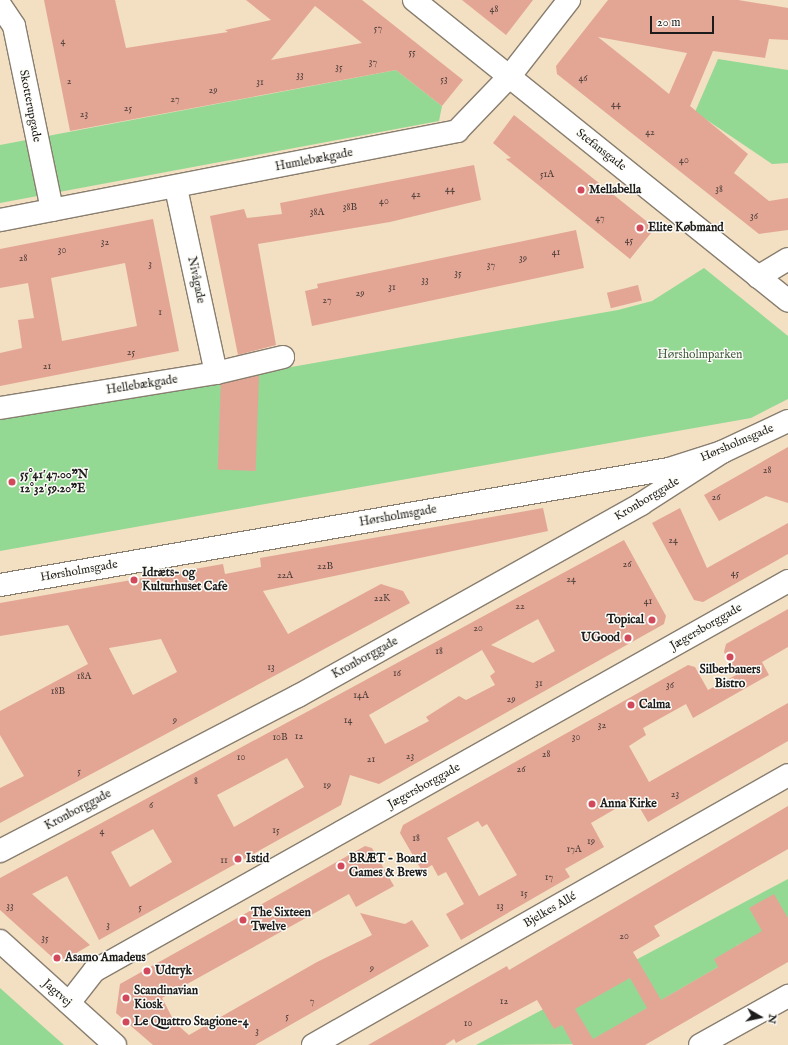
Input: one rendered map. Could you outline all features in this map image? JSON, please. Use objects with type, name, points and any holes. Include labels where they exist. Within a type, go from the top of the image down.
[{"type":"street","name":"Stefansgade","points":[[414,0],[788,301]]},
{"type":"street","name":"Humlebækgade","points":[[0,220],[176,188],[457,131],[509,77],[569,0]]},
{"type":"street","name":"Skotterupgade","points":[[0,5],[14,26],[52,210]]},
{"type":"street","name":"Nivågade","points":[[176,188],[216,373]]},
{"type":"street","points":[[758,277],[788,259]]},
{"type":"street","name":"Hellebækgade","points":[[0,408],[216,373],[283,357]]},
{"type":"street","name":"Hørsholmsgade","points":[[0,585],[669,469],[722,452],[788,421]]},
{"type":"street","name":"Kronborggade","points":[[0,851],[298,696],[641,504],[722,452]]},
{"type":"street","name":"Jægersborggade","points":[[68,1003],[94,971],[788,580]]},
{"type":"street","name":"Bjelkes Allé","points":[[312,1045],[788,775]]},
{"type":"street","name":"Jagtvej","points":[[0,941],[115,1045]]},
{"type":"street","points":[[700,1045],[788,996]]},
{"type":"green space","points":[[718,59],[788,70],[788,163],[772,164],[695,112]]},
{"type":"green space","points":[[396,70],[442,106],[439,121],[0,203],[0,145]]},
{"type":"green space","name":"Hørsholmparken","points":[[704,268],[788,336],[788,399],[751,418],[0,551],[0,418],[618,310],[652,301]]},
{"type":"green space","points":[[788,879],[788,921],[736,946],[737,956],[586,1044],[476,1045]]},
{"type":"green space","points":[[0,988],[47,1030],[64,1045],[0,1045]]},
{"type":"building","points":[[44,0],[115,0],[126,48],[228,32],[225,30],[271,20],[246,0],[362,0],[463,80],[442,106],[396,70],[70,131]],"holes":[[[315,6],[362,43],[271,60]]]},
{"type":"building","points":[[462,0],[533,0],[506,35]]},
{"type":"building","points":[[608,0],[738,0],[788,8],[788,40],[769,39],[765,58],[713,51],[690,106],[748,154],[734,173],[769,201],[788,198],[788,230],[759,234],[557,74],[556,66]],"holes":[[[598,37],[687,53],[669,94]]]},
{"type":"building","points":[[514,115],[655,228],[630,259],[506,159],[511,158],[493,143]]},
{"type":"building","points":[[474,165],[481,200],[390,222],[258,244],[276,345],[238,355],[210,216],[244,209],[247,218],[282,214],[280,203]]},
{"type":"building","points":[[153,219],[179,351],[0,386],[0,353],[22,348],[18,320],[34,318],[28,283],[0,288],[0,249]],"holes":[[[125,263],[137,326],[62,341],[51,278]]]},
{"type":"building","points":[[576,230],[584,268],[312,326],[305,291],[318,288],[317,284]]},
{"type":"building","points":[[638,285],[642,301],[611,308],[607,293]]},
{"type":"building","points":[[221,375],[259,376],[256,471],[218,470]]},
{"type":"building","points":[[788,447],[788,503],[766,496],[719,521],[704,495]]},
{"type":"building","points":[[543,508],[548,531],[263,591],[288,634],[381,584],[403,591],[410,603],[0,823],[0,788],[24,776],[0,735],[0,711],[88,664],[68,625],[0,636],[0,603],[223,564],[225,574],[261,567],[260,558]],"holes":[[[161,639],[177,672],[133,695],[109,648]]]},
{"type":"building","points":[[680,508],[707,568],[788,523],[788,554],[703,602],[694,600],[652,523]]},
{"type":"building","points":[[624,540],[666,616],[664,624],[379,784],[350,775],[341,805],[99,940],[67,876],[32,894],[90,945],[66,959],[52,957],[0,910],[0,878]],"holes":[[[538,619],[555,651],[533,663],[491,645]],[[482,650],[495,672],[490,676],[495,685],[466,700],[459,696],[426,717],[429,721],[385,744],[369,715]],[[287,758],[304,787],[234,827],[217,795]],[[153,829],[172,862],[130,887],[111,852]]]},
{"type":"building","points":[[788,609],[788,647],[762,662],[769,675],[693,718],[686,704],[643,728],[646,735],[629,746],[649,782],[788,703],[788,741],[648,822],[634,798],[591,823],[604,847],[565,869],[570,877],[461,940],[446,914],[464,904],[446,872],[438,876],[432,865],[422,871],[400,833],[403,825],[688,665],[695,667],[708,690],[736,675],[724,652],[726,644]],"holes":[[[478,821],[482,827],[487,824],[517,875],[479,896],[447,838]]]},
{"type":"building","points":[[788,806],[788,849],[654,926],[660,936],[633,952],[661,1000],[718,967],[714,959],[762,931],[749,908],[774,894],[788,918],[788,962],[645,1045],[573,1045],[562,1025],[554,1029],[537,1000],[456,1043],[454,1039],[445,1045],[368,1045],[507,966],[509,970]],"holes":[[[630,978],[647,1008],[593,1039],[575,1009]]]},
{"type":"building","points":[[365,846],[372,848],[394,886],[356,907],[349,894],[162,998],[175,1023],[189,1035],[317,962],[372,935],[360,913],[405,924],[412,920],[429,946],[255,1045],[153,1045],[116,1013],[120,984]]},
{"type":"place","name":"Mellabella","points":[[581,190]]},
{"type":"place","name":"Elite Købmand","points":[[640,228]]},
{"type":"place","name":"55°41′47.00\"N 12°32′59.20\"E","points":[[12,482]]},
{"type":"place","name":"Idræts- og Kulturhuset Cafe","points":[[134,580]]},
{"type":"place","name":"Topical","points":[[652,620]]},
{"type":"place","name":"UGood","points":[[628,638]]},
{"type":"place","name":"Silberbauers Bistro","points":[[730,657]]},
{"type":"place","name":"Calma","points":[[631,705]]},
{"type":"place","name":"Anna Kirke","points":[[592,804]]},
{"type":"place","name":"Istid","points":[[238,859]]},
{"type":"place","name":"BRÆT - Board Games & Brews","points":[[341,866]]},
{"type":"place","name":"The Sixteen Twelve","points":[[243,920]]},
{"type":"place","name":"Asamo Amadeus","points":[[57,958]]},
{"type":"place","name":"Udtryk","points":[[147,971]]},
{"type":"place","name":"Scandinavian Kiosk","points":[[126,998]]},
{"type":"place","name":"Le Quattro Stagione-4","points":[[126,1022]]}]
